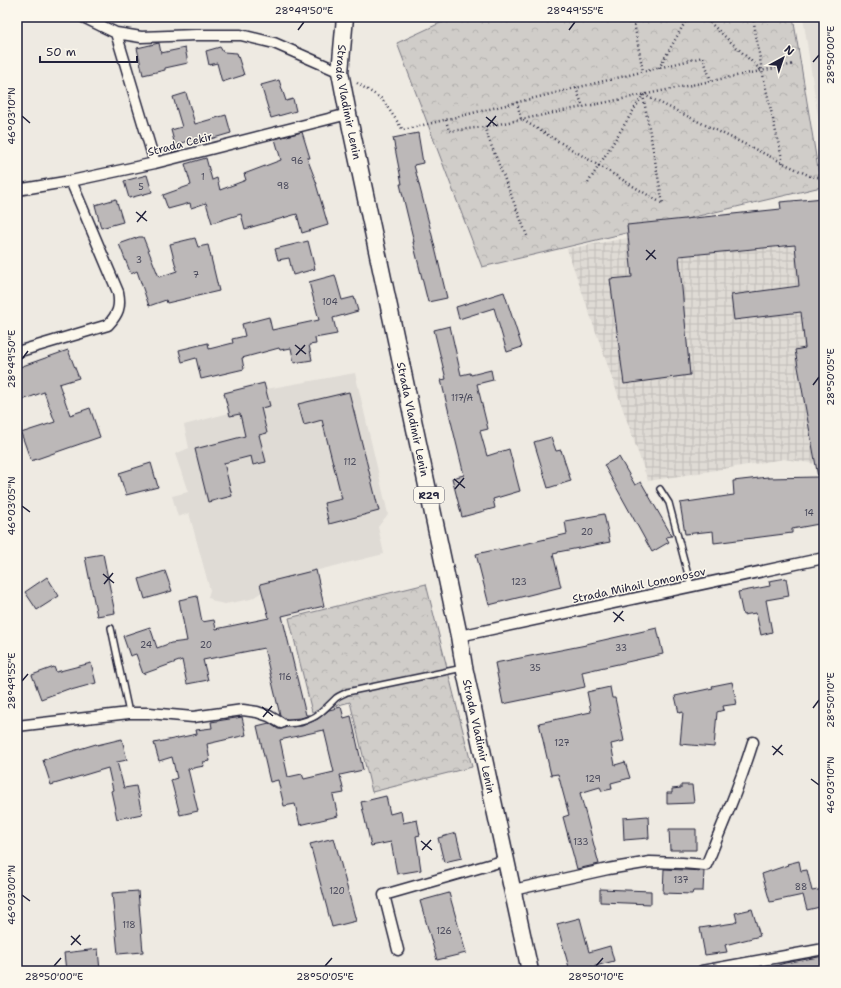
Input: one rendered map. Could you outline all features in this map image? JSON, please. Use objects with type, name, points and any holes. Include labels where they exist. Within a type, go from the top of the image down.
[{"type":"main road","name":"Strada Vladimir Lenin","points":[[345,17],[340,72],[348,114],[459,636],[464,667],[530,971]]},
{"type":"street","points":[[83,17],[116,33],[142,37],[240,35],[274,43],[340,72]]},
{"type":"street","points":[[116,33],[155,163]]},
{"type":"street","name":"Strada Cekir","points":[[17,190],[71,181],[155,163],[348,114]]},
{"type":"street","points":[[17,352],[108,324],[114,318],[119,309],[120,300],[118,292],[71,181]]},
{"type":"street","name":"Strada Mihail Lomonosov","points":[[459,636],[824,558]]},
{"type":"street","points":[[17,726],[129,713],[149,713],[193,717],[243,710],[269,716],[281,723]]},
{"type":"street","points":[[513,890],[608,869],[650,862],[706,865],[711,856],[754,742]]},
{"type":"street","points":[[398,950],[384,895],[506,860]]},
{"type":"street","points":[[702,971],[824,949]]},
{"type":"lane","points":[[660,489],[669,503],[691,586]]},
{"type":"lane","points":[[111,628],[129,713]]},
{"type":"lane","points":[[281,723],[289,724],[302,722],[311,718],[319,714],[338,697],[347,692],[464,667]]},
{"type":"path","points":[[633,17],[643,72]]},
{"type":"path","points":[[658,68],[688,17]]},
{"type":"path","points":[[704,17],[762,71]]},
{"type":"path","points":[[753,17],[762,71],[783,163]]},
{"type":"path","points":[[340,72],[382,99],[403,130],[703,57],[711,81]]},
{"type":"path","points":[[446,120],[449,132],[484,127],[795,64]]},
{"type":"path","points":[[576,88],[583,107]]},
{"type":"path","points":[[643,95],[810,176],[824,178]]},
{"type":"path","points":[[518,102],[521,119],[663,204],[643,95]]},
{"type":"path","points":[[588,184],[643,95]]},
{"type":"path","points":[[484,127],[528,238]]},
{"type":"shaded area","points":[[803,17],[824,17],[824,156]]},
{"type":"shaded area","points":[[824,202],[816,464],[784,459],[648,481],[567,249]]},
{"type":"shaded area","points":[[355,373],[388,514],[378,527],[384,554],[261,584],[262,592],[251,599],[225,604],[215,602],[208,597],[210,590],[189,513],[178,517],[172,496],[188,492],[175,454],[189,448],[184,425],[229,413],[224,393],[264,383],[266,389]]},
{"type":"green space","points":[[453,17],[793,17],[821,187],[482,267],[397,43]]},
{"type":"green space","points":[[426,584],[472,767],[372,792],[350,702],[312,712],[289,618]]},
{"type":"building","points":[[159,43],[161,53],[185,48],[188,63],[143,75],[137,48]]},
{"type":"building","points":[[220,47],[223,52],[237,53],[244,75],[222,82],[217,63],[209,65],[206,51]]},
{"type":"building","points":[[279,80],[286,101],[293,99],[296,111],[271,118],[261,85]]},
{"type":"building","points":[[186,93],[195,124],[226,115],[231,133],[207,140],[206,136],[175,145],[171,130],[182,127],[173,97]]},
{"type":"building","points":[[302,132],[310,158],[307,158],[317,184],[328,225],[302,233],[297,214],[245,229],[241,214],[212,223],[206,203],[191,208],[190,203],[168,209],[163,195],[191,185],[185,164],[206,158],[212,180],[217,178],[220,190],[246,180],[244,174],[281,160],[275,139]]},
{"type":"building","points":[[418,133],[423,163],[414,165],[447,298],[428,302],[400,184],[402,184],[393,138]]},
{"type":"building","points":[[147,175],[152,192],[129,198],[124,181]]},
{"type":"building","points":[[824,198],[824,523],[792,529],[792,533],[714,543],[713,531],[685,534],[680,503],[734,495],[733,481],[768,477],[818,477],[795,350],[805,348],[801,312],[734,320],[731,295],[799,286],[795,245],[679,256],[690,375],[624,384],[610,279],[632,277],[627,225],[781,209],[780,202]]},
{"type":"building","points":[[116,199],[123,222],[101,228],[95,205]]},
{"type":"building","points":[[143,237],[159,277],[177,271],[170,244],[195,238],[198,247],[208,245],[219,291],[167,303],[166,300],[149,306],[137,271],[131,274],[119,244]]},
{"type":"building","points":[[308,241],[315,269],[293,275],[289,258],[278,260],[275,249]]},
{"type":"building","points":[[335,275],[342,300],[354,297],[358,311],[333,318],[337,334],[315,338],[316,344],[309,345],[312,360],[294,363],[291,348],[280,350],[279,348],[242,358],[244,369],[201,379],[196,358],[182,362],[179,350],[208,343],[209,349],[233,343],[232,339],[245,336],[242,324],[269,317],[272,330],[319,320],[309,282]]},
{"type":"building","points":[[504,292],[522,347],[507,352],[494,308],[459,319],[456,307]]},
{"type":"building","points":[[450,326],[461,375],[470,373],[471,375],[491,370],[493,380],[477,384],[488,429],[480,431],[487,456],[509,449],[520,491],[493,499],[495,508],[462,517],[452,478],[464,475],[441,380],[446,379],[434,330]]},
{"type":"building","points":[[68,350],[79,378],[59,384],[70,415],[90,408],[100,437],[31,461],[21,433],[55,422],[44,392],[17,402],[17,368]]},
{"type":"building","points":[[264,383],[270,406],[261,408],[267,433],[259,435],[266,462],[253,465],[251,456],[224,463],[232,496],[208,502],[195,449],[245,436],[240,414],[230,416],[224,393]]},
{"type":"building","points":[[349,392],[379,511],[329,524],[324,503],[342,499],[322,420],[304,425],[298,404]]},
{"type":"building","points":[[551,437],[556,451],[561,450],[571,481],[548,488],[534,442]]},
{"type":"building","points":[[619,457],[635,485],[641,482],[672,536],[666,537],[669,542],[652,552],[604,465]]},
{"type":"building","points":[[151,463],[158,487],[126,495],[119,473]]},
{"type":"building","points":[[604,514],[610,542],[553,554],[561,587],[489,605],[476,554],[567,534],[565,521]]},
{"type":"building","points":[[103,554],[115,613],[97,616],[85,557]]},
{"type":"building","points":[[316,570],[324,606],[282,616],[306,715],[310,715],[301,718],[286,719],[280,715],[264,648],[203,660],[208,680],[187,684],[182,660],[143,674],[136,654],[130,656],[123,636],[150,627],[157,648],[171,643],[187,641],[179,600],[197,596],[202,622],[214,620],[216,629],[269,618],[260,584]]},
{"type":"building","points":[[165,571],[172,591],[145,599],[139,579]]},
{"type":"building","points":[[47,577],[59,596],[37,610],[25,592]]},
{"type":"building","points":[[786,578],[789,596],[766,600],[772,632],[761,635],[756,613],[743,615],[738,592],[770,586],[769,581]]},
{"type":"building","points":[[657,628],[663,654],[582,672],[585,687],[503,704],[495,663],[586,645]]},
{"type":"building","points":[[91,663],[96,683],[71,690],[71,688],[41,699],[32,675],[54,667],[56,672]]},
{"type":"building","points":[[732,682],[737,704],[723,706],[724,710],[717,712],[714,747],[680,744],[683,712],[679,713],[675,696],[713,688],[712,686]]},
{"type":"building","points":[[610,687],[612,698],[615,698],[624,741],[611,744],[615,765],[625,762],[630,778],[611,783],[612,789],[602,791],[600,787],[580,793],[599,864],[577,869],[563,817],[569,815],[558,774],[551,775],[539,723],[591,712],[587,692]]},
{"type":"building","points":[[341,707],[344,718],[351,716],[363,770],[340,775],[344,793],[333,795],[338,816],[300,825],[295,804],[284,806],[278,780],[270,782],[257,726],[269,723],[278,729],[281,729],[286,727],[302,726],[318,719],[329,710]],"holes":[[[324,730],[334,772],[304,779],[302,774],[288,777],[280,740]]]},
{"type":"building","points":[[242,717],[246,735],[207,744],[210,761],[203,762],[204,766],[188,769],[198,811],[180,815],[171,780],[177,778],[172,757],[159,761],[154,743],[197,734],[196,730],[212,728],[211,722]]},
{"type":"building","points":[[122,739],[127,760],[117,762],[124,788],[136,786],[142,814],[117,819],[108,768],[51,785],[43,760],[96,744]]},
{"type":"building","points":[[681,785],[692,785],[694,803],[667,804],[667,793],[672,793],[672,789],[681,788]]},
{"type":"building","points":[[386,796],[390,814],[401,811],[403,823],[417,820],[420,835],[416,836],[421,870],[397,874],[391,842],[371,846],[361,802]]},
{"type":"building","points":[[648,816],[649,838],[624,840],[623,818]]},
{"type":"building","points":[[669,829],[696,829],[696,850],[670,850]]},
{"type":"building","points":[[456,833],[462,858],[444,862],[438,838]]},
{"type":"building","points":[[334,838],[356,921],[332,927],[310,844]]},
{"type":"building","points":[[799,861],[801,871],[807,870],[812,891],[824,889],[824,906],[807,910],[803,895],[770,902],[762,874]]},
{"type":"building","points":[[664,869],[704,871],[703,891],[693,891],[692,894],[663,893]]},
{"type":"building","points":[[600,889],[651,891],[651,904],[600,902]]},
{"type":"building","points":[[138,891],[143,952],[118,954],[112,893]]},
{"type":"building","points":[[449,893],[466,953],[437,960],[420,901]]},
{"type":"building","points":[[752,909],[760,936],[725,945],[727,952],[705,955],[700,928],[734,923],[737,921],[735,913]]},
{"type":"building","points":[[580,918],[589,952],[610,946],[614,961],[577,971],[570,971],[557,924]]},
{"type":"building","points":[[98,949],[100,971],[66,971],[64,953]]},
{"type":"building","points":[[824,956],[824,971],[766,971],[766,969],[785,963]]}]
